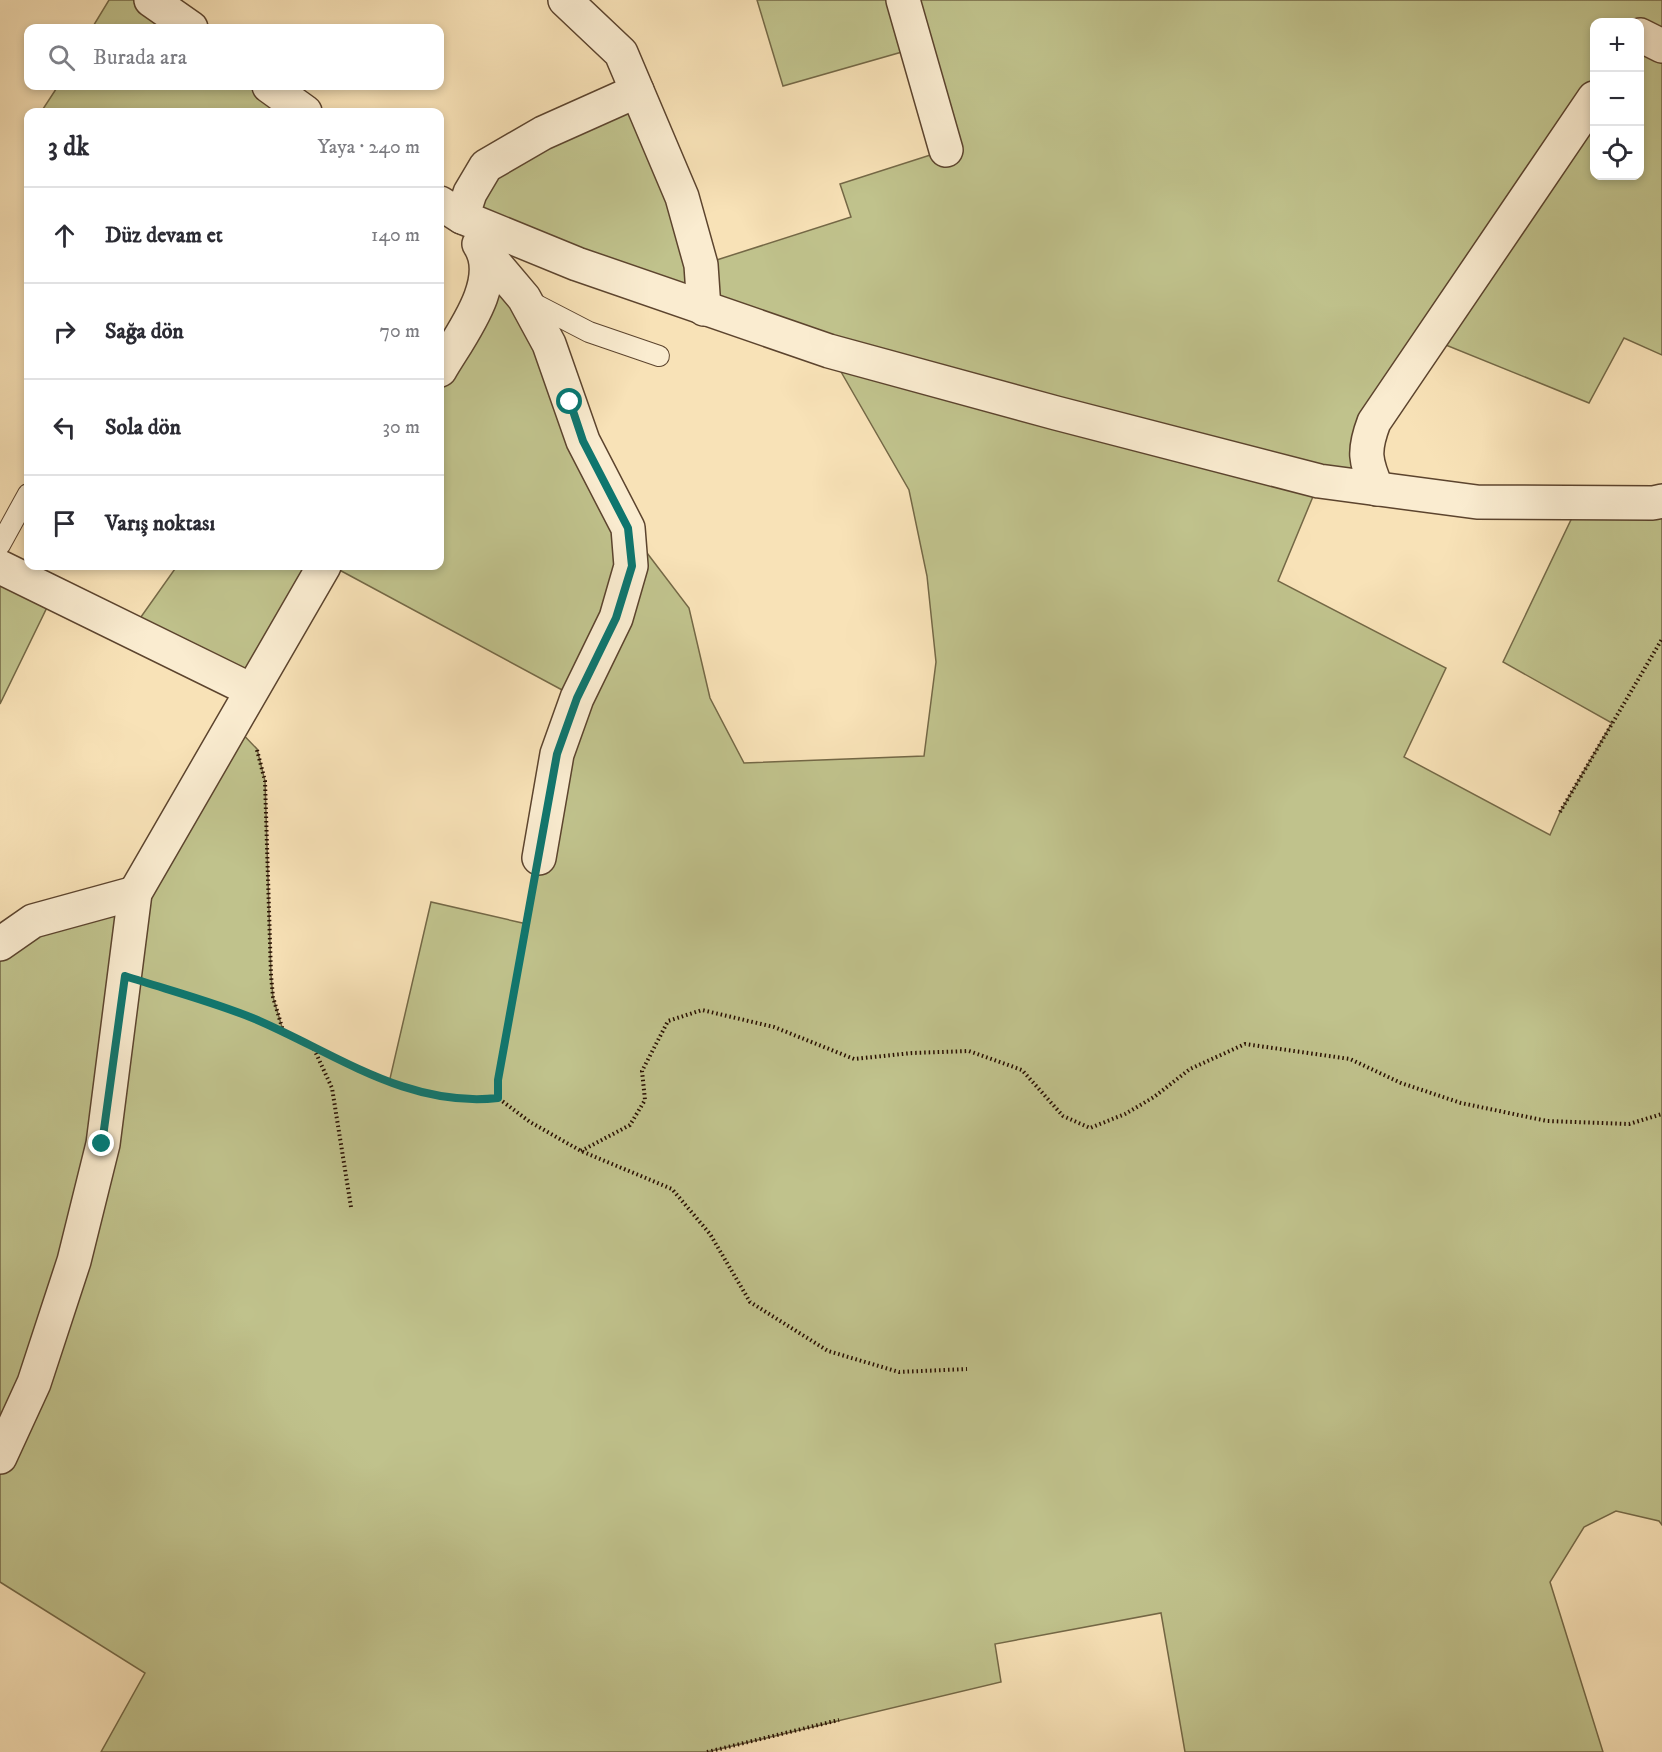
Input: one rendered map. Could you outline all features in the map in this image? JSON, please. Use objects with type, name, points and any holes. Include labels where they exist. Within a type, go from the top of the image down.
[{"type":"street","points":[[151,0],[185,24]]},
{"type":"street","points":[[565,0],[621,53],[682,197],[701,265],[704,309]]},
{"type":"street","points":[[903,0],[946,150]]},
{"type":"street","points":[[1644,37],[1662,46]]},
{"type":"street","points":[[274,90],[299,108]]},
{"type":"street","points":[[451,210],[470,193],[486,166],[543,133],[637,91]]},
{"type":"street","points":[[1377,489],[1368,467],[1366,445],[1374,422],[1590,104]]},
{"type":"street","points":[[451,210],[524,298],[549,344],[583,441],[628,528],[632,566],[616,618],[577,698],[557,754],[539,858]]},
{"type":"street","points":[[451,210],[577,264],[829,351],[1319,481],[1477,501],[1653,503],[1662,501]]},
{"type":"street","points":[[444,363],[484,295],[486,253]]},
{"type":"street","points":[[0,567],[251,690]]},
{"type":"street","points":[[0,1457],[34,1383],[74,1261],[102,1144],[135,893],[322,570]]},
{"type":"street","points":[[0,944],[33,921],[135,893]]},
{"type":"lane","points":[[524,298],[590,332],[659,356]]},
{"type":"lane","points":[[0,545],[24,501]]},
{"type":"path","points":[[1560,812],[1662,639]]},
{"type":"path","points":[[232,723],[257,749],[265,780],[271,975],[273,998],[284,1034]]},
{"type":"path","points":[[498,1098],[498,1080],[539,858]]},
{"type":"path","points":[[125,976],[254,1019],[389,1083],[433,1097],[476,1101],[498,1098],[530,1122],[581,1151],[672,1189],[710,1234],[750,1302],[828,1351],[899,1372],[967,1369]]},
{"type":"path","points":[[581,1151],[630,1125],[645,1100],[642,1071],[668,1021],[702,1010],[774,1027],[854,1059],[912,1053],[969,1051],[1022,1070],[1063,1116],[1090,1128],[1125,1114],[1155,1097],[1190,1069],[1245,1044],[1350,1059],[1401,1083],[1461,1103],[1547,1120],[1629,1124],[1662,1114]]},
{"type":"path","points":[[313,1048],[332,1088],[351,1207]]},
{"type":"path","points":[[707,1752],[839,1720]]},
{"type":"green space","points":[[109,0],[151,0],[185,24],[94,24]]},
{"type":"green space","points":[[757,0],[1662,0],[1662,355],[1624,338],[1589,403],[1431,339],[1368,467],[1319,482],[1278,581],[1446,668],[1404,757],[1550,835],[1560,812],[1612,723],[1503,662],[1579,503],[1662,501],[1662,1525],[1659,1521],[1616,1511],[1584,1527],[1550,1582],[1603,1752],[1185,1752],[1161,1613],[995,1644],[1001,1682],[707,1752],[101,1752],[145,1673],[0,1582],[0,944],[135,893],[232,723],[257,749],[265,781],[271,975],[273,997],[284,1034],[389,1083],[431,902],[527,924],[539,858],[577,698],[339,570],[444,570],[444,360],[486,253],[628,528],[689,608],[710,698],[744,763],[924,756],[936,662],[927,576],[909,490],[829,351],[462,217],[470,193],[637,91],[701,265],[851,217],[840,184],[946,150],[916,48],[783,86]]},
{"type":"green space","points":[[55,90],[275,90],[299,108],[44,108]]},
{"type":"green space","points":[[0,567],[54,593],[0,704]]},
{"type":"green space","points":[[174,570],[322,570],[251,690],[131,631]]},
{"type":"route","points":[[102,1144],[125,976],[254,1019],[389,1083],[433,1097],[476,1101],[498,1098],[498,1080],[557,754],[577,698],[616,618],[632,566],[628,528],[583,441],[570,402]]}]
